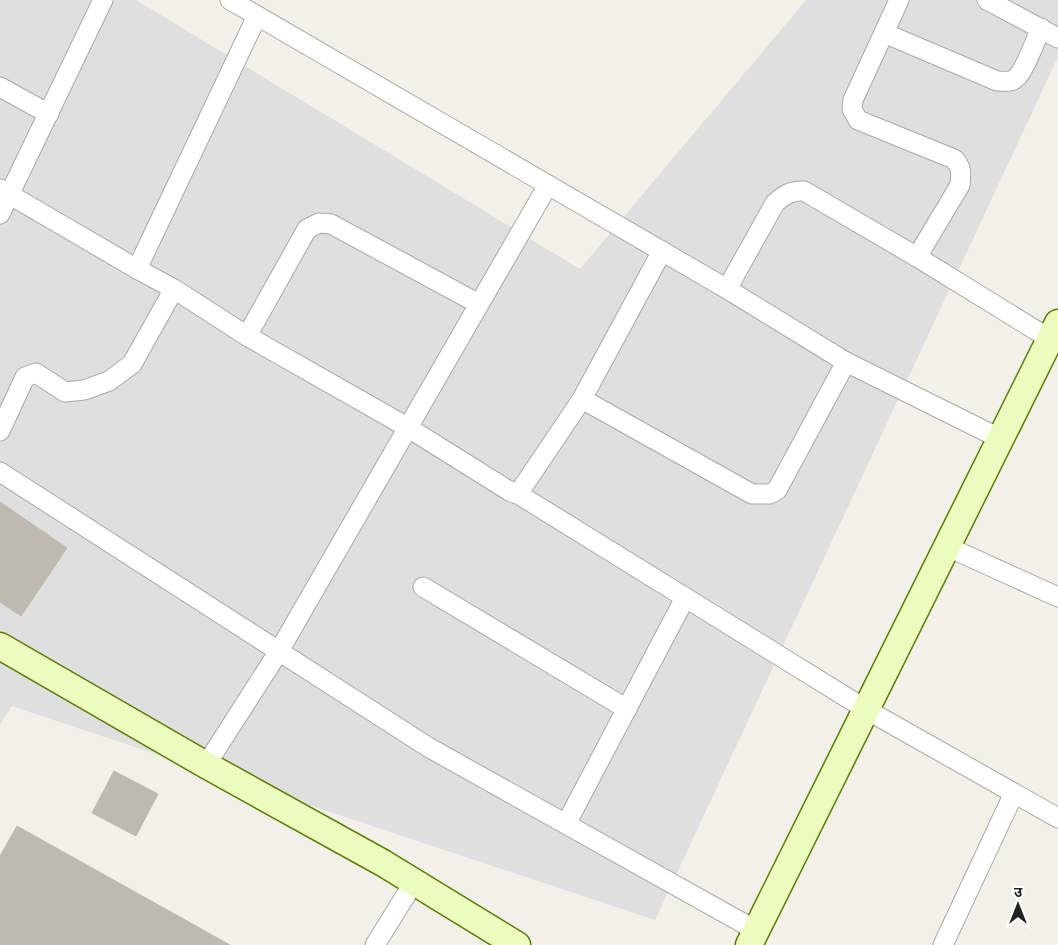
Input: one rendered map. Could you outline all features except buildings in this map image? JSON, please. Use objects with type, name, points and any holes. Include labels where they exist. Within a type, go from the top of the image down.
[{"type":"street","points":[[0,214],[5,192],[49,114],[103,0]]},
{"type":"street","points":[[230,0],[727,289],[846,362],[1001,439]]},
{"type":"street","points":[[899,0],[853,100],[852,109],[858,120],[954,159],[960,165],[960,184],[917,257]]},
{"type":"street","points":[[987,0],[1058,38]]},
{"type":"street","points":[[136,269],[257,16]]},
{"type":"street","points":[[884,34],[997,81],[1009,82],[1017,78],[1041,28]]},
{"type":"street","points":[[0,87],[49,114]]},
{"type":"street","points":[[206,765],[279,651],[548,184]]},
{"type":"street","points":[[0,472],[428,747],[566,824],[753,938],[1054,331],[917,257],[804,191],[795,190],[783,196],[775,203],[727,289]]},
{"type":"street","points":[[5,192],[174,290],[247,336],[407,427],[867,710],[1058,818]]},
{"type":"street","points":[[247,336],[308,230],[319,223],[331,224],[479,304]]},
{"type":"street","points":[[518,494],[582,399],[662,251]]},
{"type":"street","points":[[0,432],[25,377],[36,373],[65,392],[84,390],[109,380],[132,364],[174,290]]},
{"type":"street","points":[[582,399],[752,494],[770,494],[777,490],[846,362]]},
{"type":"street","points":[[948,547],[1058,597]]},
{"type":"street","points":[[423,587],[627,709]]},
{"type":"street","points":[[566,824],[685,598]]},
{"type":"street","points":[[0,646],[206,765],[383,863],[517,945]]},
{"type":"street","points":[[943,945],[1014,793]]},
{"type":"street","points":[[375,945],[414,882]]},
{"type":"shaded area","points":[[0,0],[136,0],[580,269],[806,0],[1058,0],[1058,57],[655,920],[12,706],[0,725]]}]
